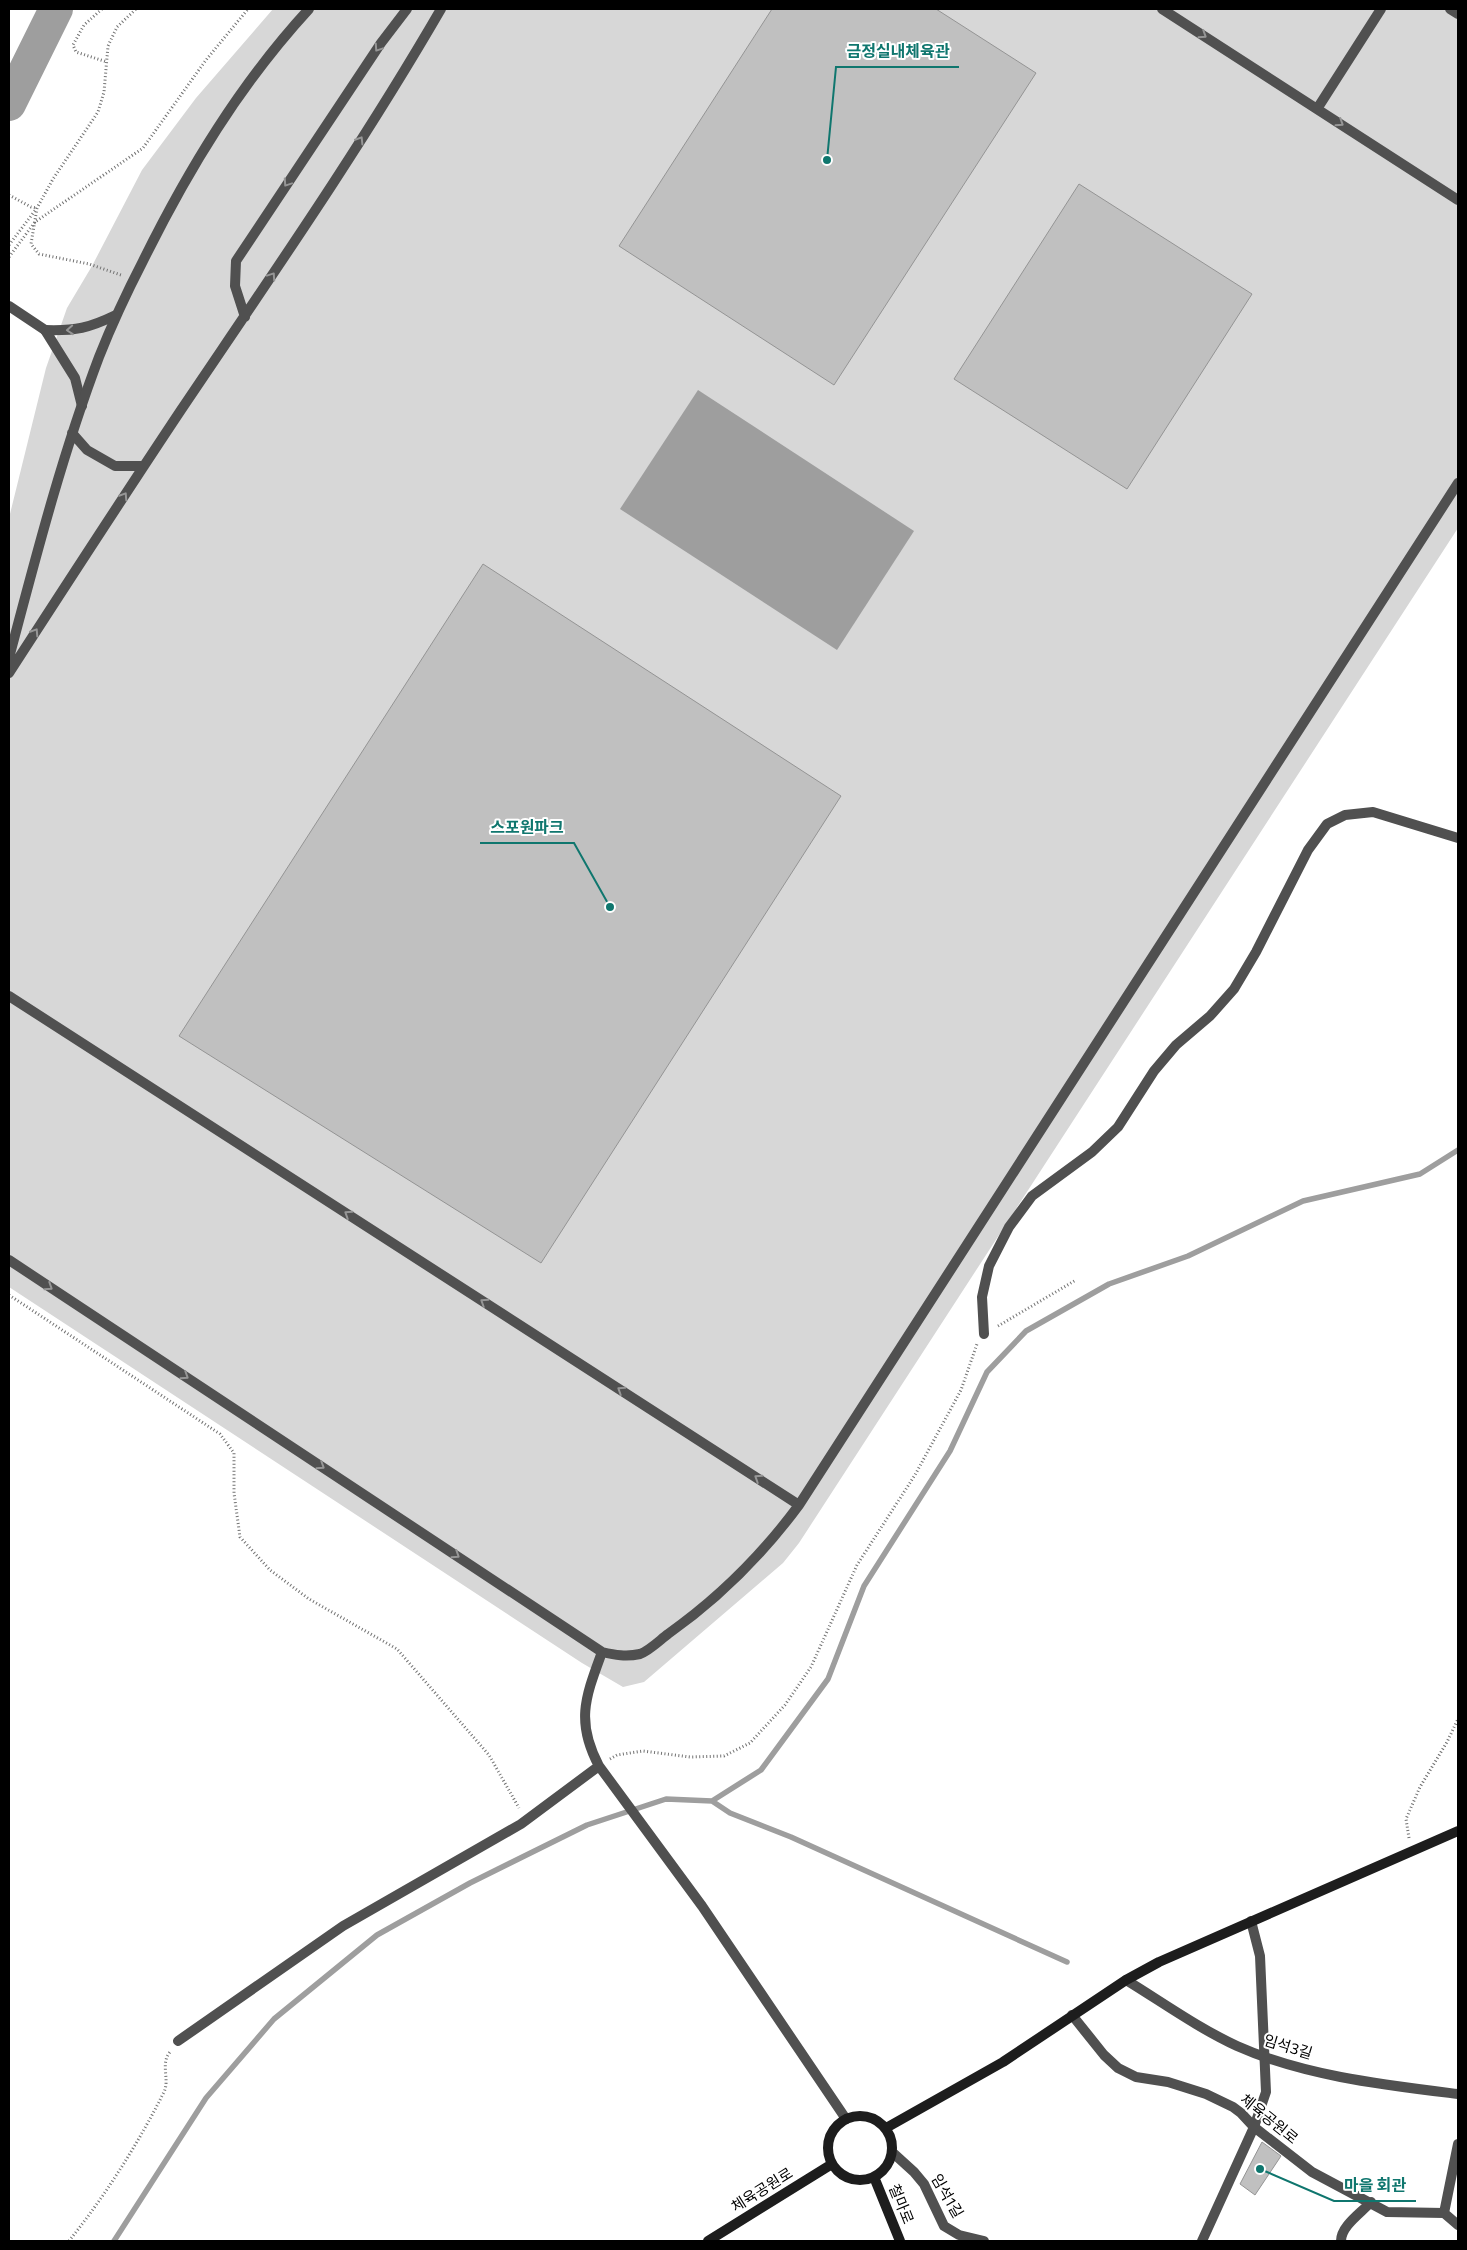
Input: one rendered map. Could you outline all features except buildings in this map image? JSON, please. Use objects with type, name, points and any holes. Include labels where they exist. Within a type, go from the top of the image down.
[{"type":"main road","points":[[886,2128],[1003,2062],[1126,1980],[1192,1946],[1458,1831]]},
{"type":"main road","points":[[853,2116],[868,2116],[886,2128],[893,2144],[892,2152],[887,2167],[874,2177],[856,2180],[846,2177],[832,2164],[829,2157],[828,2142],[834,2128],[846,2119],[853,2116]]},
{"type":"main road","name":"체육공원로","points":[[708,2241],[832,2164]]},
{"type":"main road","name":"철마로","points":[[874,2177],[900,2241]]},
{"type":"street","points":[[9,658],[49,504],[72,433],[116,315],[182,185],[209,140],[260,68],[309,9]]},
{"type":"street","points":[[244,317],[235,286],[236,261],[381,43],[407,9]]},
{"type":"street","points":[[9,673],[144,466],[327,192],[411,60],[441,9]]},
{"type":"street","points":[[1162,9],[1458,200]]},
{"type":"street","points":[[1317,109],[1381,9]]},
{"type":"street","points":[[1450,9],[1458,14]]},
{"type":"street","points":[[9,306],[46,330],[75,378],[82,406]]},
{"type":"street","points":[[46,330],[73,331],[94,326],[116,315]]},
{"type":"street","points":[[72,433],[88,450],[115,466],[144,466]]},
{"type":"street","points":[[9,1260],[602,1652],[622,1656],[642,1653],[700,1612],[752,1563],[799,1505],[1458,483]]},
{"type":"street","points":[[984,1334],[982,1297],[989,1266],[1009,1228],[1032,1196],[1092,1152],[1118,1127],[1154,1071],[1176,1045],[1210,1016],[1234,989],[1256,952],[1308,850],[1327,824],[1345,815],[1373,812],[1458,838]]},
{"type":"street","points":[[9,996],[799,1505]]},
{"type":"street","points":[[602,1652],[586,1695],[585,1719],[590,1749],[606,1776],[702,1906],[846,2119]]},
{"type":"street","points":[[178,2041],[343,1926],[528,1819],[599,1766]]},
{"type":"street","points":[[1202,2241],[1254,2127],[1266,2092],[1260,1956],[1252,1921]]},
{"type":"street","name":"임석3길","points":[[1126,1980],[1215,2034],[1237,2046],[1265,2056],[1363,2082],[1458,2094]]},
{"type":"street","name":"체육공원로","points":[[1072,2015],[1104,2055],[1118,2068],[1136,2078],[1168,2082],[1206,2094],[1241,2113],[1254,2127],[1312,2172],[1387,2212],[1444,2213]]},
{"type":"street","points":[[1458,2144],[1444,2213],[1458,2225]]},
{"type":"street","name":"임석1길","points":[[892,2152],[924,2184],[944,2226],[960,2235],[984,2241]]},
{"type":"street","points":[[1341,2241],[1341,2235],[1348,2225],[1371,2202]]},
{"type":"path","points":[[102,9],[84,25],[73,45],[76,52],[106,62]]},
{"type":"path","points":[[9,245],[37,208],[53,179],[98,112],[104,92],[108,46],[117,27],[136,9]]},
{"type":"path","points":[[9,257],[34,222],[143,148],[206,60],[248,9]]},
{"type":"path","points":[[9,195],[31,207],[37,208]]},
{"type":"path","points":[[37,208],[31,244],[40,254],[89,264],[118,274]]},
{"type":"path","points":[[599,1766],[617,1755],[643,1751],[690,1757],[724,1756],[750,1743],[785,1704],[811,1667],[857,1565],[920,1467],[961,1390],[978,1342],[984,1334],[1076,1280]]},
{"type":"path","points":[[9,1295],[220,1434],[234,1453],[234,1493],[240,1537],[270,1570],[309,1599],[378,1636],[397,1649],[489,1754],[516,1805],[528,1819]]},
{"type":"path","points":[[1410,1851],[1406,1819],[1420,1787],[1447,1742],[1458,1719]]},
{"type":"path","points":[[69,2241],[120,2170],[165,2090],[164,2058],[178,2041]]},
{"type":"shaded area","points":[[273,9],[1458,9],[1458,528],[799,1543],[783,1563],[644,1682],[623,1687],[582,1663],[9,1287],[9,518],[46,368],[67,308],[92,266],[142,170],[196,98]]},
{"type":"shaded area","points":[[698,390],[914,531],[837,650],[620,509]]},
{"type":"waterway","points":[[9,104],[56,9]]},
{"type":"waterway","points":[[114,2241],[206,2098],[274,2019],[377,1935],[470,1883],[587,1825],[666,1799],[712,1801],[761,1770],[828,1679],[864,1586],[950,1451],[987,1372],[1026,1331],[1109,1284],[1188,1256],[1303,1201],[1420,1174],[1458,1150]]},
{"type":"waterway","points":[[712,1801],[730,1813],[791,1837],[1067,1962]]},
{"type":"place","name":"금정실내체육관","points":[[827,160]]},
{"type":"place","name":"스포원파크","points":[[610,907]]},
{"type":"place","name":"마을 회관","points":[[1260,2169]]}]
